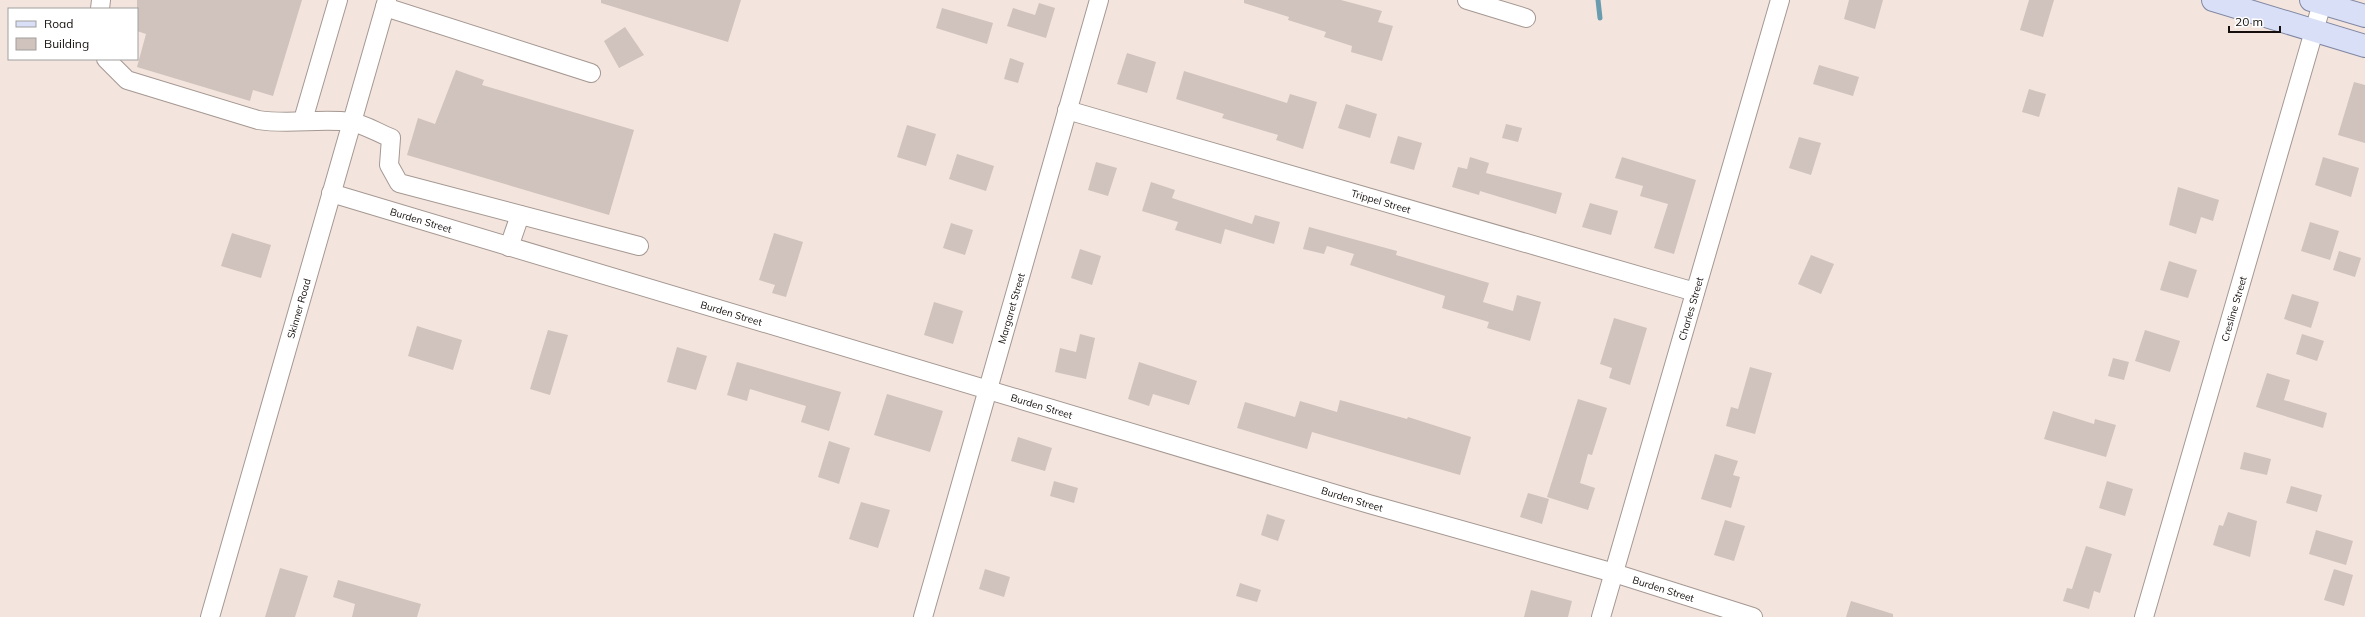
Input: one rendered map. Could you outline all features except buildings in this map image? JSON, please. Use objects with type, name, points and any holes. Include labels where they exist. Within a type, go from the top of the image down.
[{"type":"main road","points":[[2213,0],[2365,46]]},
{"type":"main road","points":[[2318,1],[2365,16]]},
{"type":"street","points":[[304,120],[338,0]]},
{"type":"street","name":"Margaret Street","points":[[923,617],[1067,110],[1100,0]]},
{"type":"street","points":[[1467,0],[1526,18]]},
{"type":"street","name":"Charles Street","points":[[1602,617],[1780,0]]},
{"type":"street","name":"Cresline Street","points":[[2144,617],[2314,31],[2318,1]]},
{"type":"street","points":[[386,3],[591,74]]},
{"type":"street","name":"Skinner Road","points":[[210,617],[386,3]]},
{"type":"street","points":[[107,60],[127,80],[258,120],[276,123],[304,120],[351,122],[391,138],[390,164],[399,183],[639,246]]},
{"type":"street","name":"Trippel Street","points":[[1067,110],[1695,292]]},
{"type":"street","name":"Burden Street","points":[[331,193],[1362,502],[1614,573],[1753,617]]},
{"type":"street","points":[[509,247],[520,215]]},
{"type":"waterway","points":[[1598,0],[1600,18]]}]
